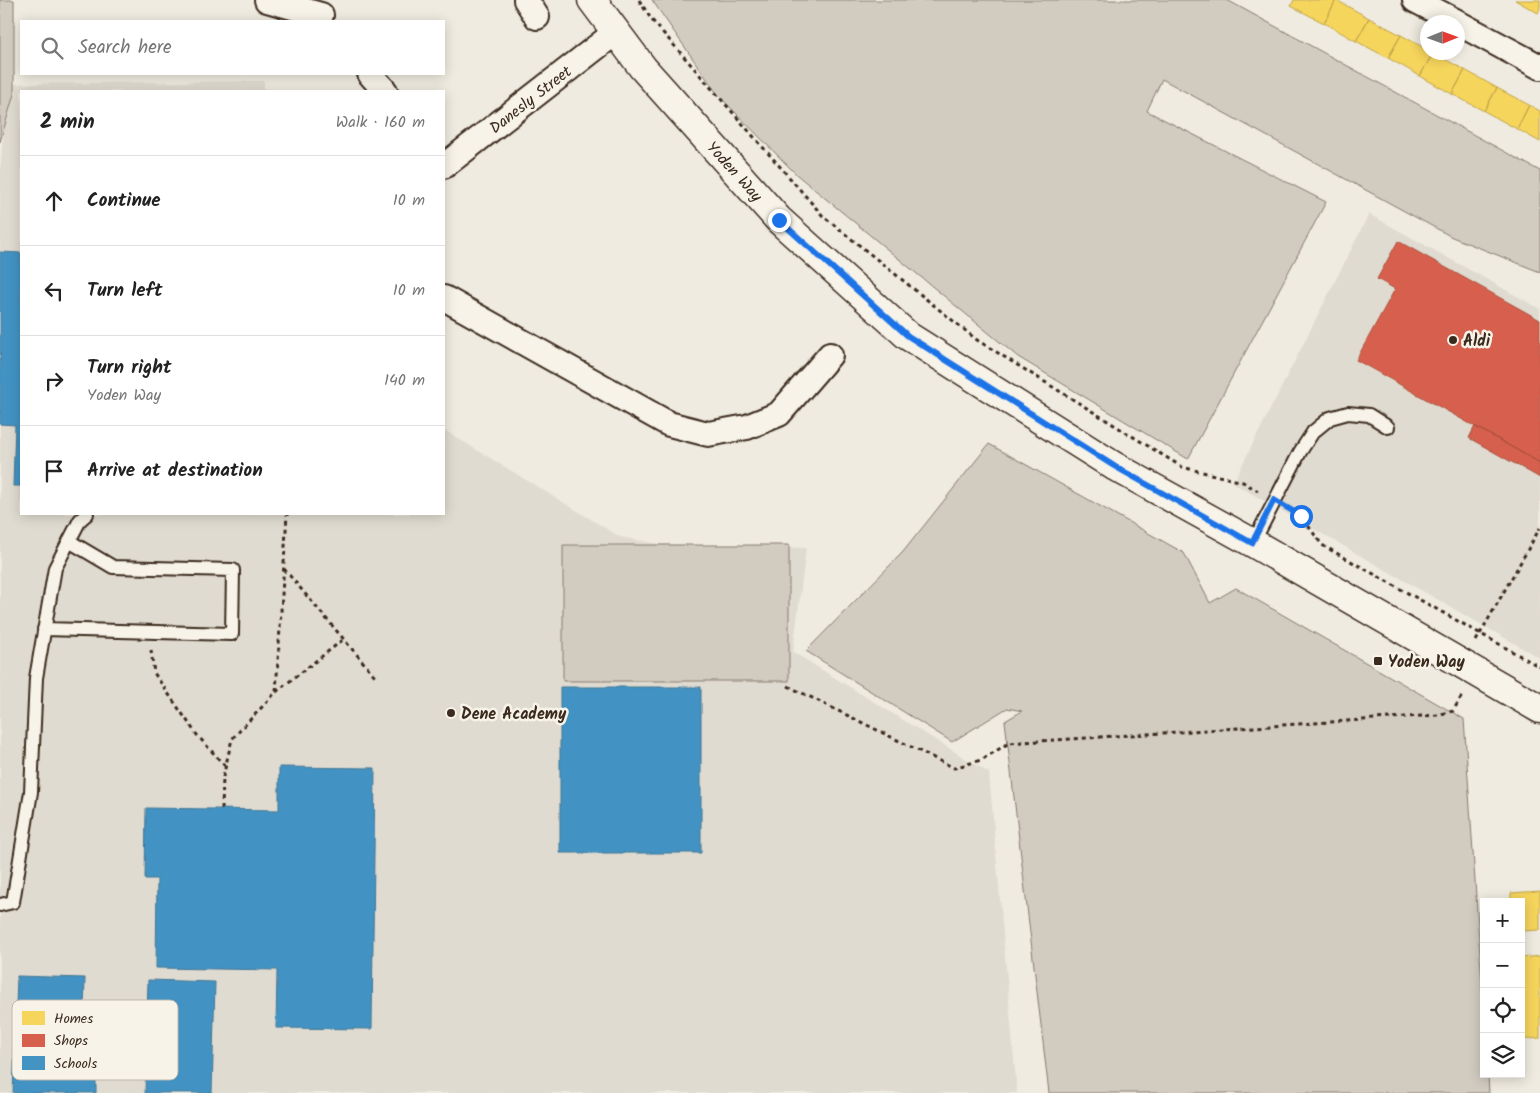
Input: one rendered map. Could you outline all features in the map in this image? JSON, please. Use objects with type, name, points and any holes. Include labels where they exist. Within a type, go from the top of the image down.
[{"type":"main road","name":"Yoden Way","points":[[592,0],[643,68],[779,220],[908,336],[1114,466],[1540,709]]},
{"type":"street","points":[[267,0],[327,12]]},
{"type":"street","points":[[1415,0],[1442,15]]},
{"type":"street","points":[[1465,27],[1540,67]]},
{"type":"street","name":"Danesly Street","points":[[445,164],[616,32]]},
{"type":"street","points":[[371,75],[384,90]]},
{"type":"street","points":[[445,299],[669,424],[708,434],[747,426],[779,414],[830,355]]},
{"type":"lane","points":[[1252,543],[1313,432],[1330,418],[1348,413],[1369,415],[1388,427]]},
{"type":"lane","points":[[0,905],[13,902],[30,792],[36,678],[55,568],[80,520],[86,515]]},
{"type":"lane","points":[[44,629],[232,634],[233,570],[113,567],[69,541]]},
{"type":"path","points":[[639,0],[651,20],[823,216],[977,340],[1182,467],[1243,482],[1274,500],[1301,516],[1322,545],[1540,667]]},
{"type":"path","points":[[276,692],[287,515]]},
{"type":"path","points":[[788,686],[954,768],[981,760],[1009,743],[1437,715],[1453,711],[1480,634],[1540,528]]},
{"type":"path","points":[[284,568],[375,676]]},
{"type":"path","points":[[148,632],[154,674],[197,735],[226,766]]},
{"type":"path","points":[[222,809],[223,777],[232,739],[276,692],[344,639]]},
{"type":"shaded area","points":[[0,0],[14,0],[14,94],[0,142]]},
{"type":"shaded area","points":[[652,0],[1227,0],[1540,171],[1540,272],[1452,237],[1162,79],[1147,111],[1326,202],[1188,459],[1018,357],[797,175],[718,95]]},
{"type":"shaded area","name":"Dene Academy","points":[[264,81],[264,90],[20,90],[20,515],[445,515],[445,431],[620,537],[659,544],[806,548],[793,652],[989,773],[1017,1093],[0,1093],[0,170],[8,84]]},
{"type":"shaded area","points":[[1369,214],[1540,309],[1540,658],[1233,483]]},
{"type":"shaded area","points":[[989,444],[1184,553],[1210,603],[1236,588],[1464,719],[1480,955],[1480,1078],[1488,1078],[1489,1093],[1049,1093],[1005,721],[1022,711],[1007,708],[952,742],[806,651],[903,552]]},
{"type":"shaded area","points":[[563,545],[789,545],[789,681],[563,681]]},
{"type":"building: Homes","points":[[1294,0],[1336,0],[1324,23],[1291,6]]},
{"type":"building: Homes","points":[[1336,0],[1369,18],[1356,41],[1324,23]]},
{"type":"building: Homes","points":[[1515,0],[1540,0],[1540,9],[1538,13]]},
{"type":"building: Homes","points":[[1369,18],[1401,35],[1388,58],[1356,41]]},
{"type":"building: Homes","points":[[1401,35],[1420,46],[1420,60],[1429,60],[1420,76],[1388,58]]},
{"type":"building: Homes","points":[[1429,60],[1446,60],[1465,70],[1452,94],[1420,76]]},
{"type":"building: Homes","points":[[1465,70],[1497,88],[1484,111],[1452,94]]},
{"type":"building: Homes","points":[[1497,88],[1529,105],[1517,129],[1484,111]]},
{"type":"building: Homes","points":[[1529,105],[1540,111],[1540,142],[1517,129]]},
{"type":"building: Homes","points":[[1540,891],[1540,930],[1525,931],[1525,898],[1511,898],[1511,893]]},
{"type":"building: Homes","points":[[1540,956],[1540,1038],[1525,1040],[1525,988],[1525,958]]},
{"type":"building: Shops","name":"Aldi","points":[[1398,241],[1540,320],[1540,463],[1356,360],[1395,289],[1377,279]]},
{"type":"building: Shops","points":[[1475,426],[1540,463],[1540,478],[1469,438]]},
{"type":"building: Schools","points":[[0,252],[20,253],[20,486],[13,486],[15,425],[0,424]]},
{"type":"building: Schools","points":[[560,687],[701,687],[701,853],[560,853]]},
{"type":"building: Schools","points":[[279,767],[375,768],[372,1029],[276,1028],[277,970],[156,968],[157,879],[145,879],[146,808],[279,810]]},
{"type":"building: Schools","points":[[17,976],[85,978],[84,1000],[16,1000]]},
{"type":"building: Schools","points":[[148,980],[215,982],[212,1093],[145,1093],[145,1080],[178,1080],[178,1000],[147,1000]]},
{"type":"building: Schools","points":[[13,1080],[96,1080],[96,1093],[13,1093]]},
{"type":"place","name":"Aldi","points":[[1453,340]]},
{"type":"place","name":"Yoden Way","points":[[1378,661]]},
{"type":"place","name":"Dene Academy","points":[[451,713]]},
{"type":"route","points":[[779,220],[908,336],[1114,466],[1252,543],[1274,500],[1301,516]]}]
